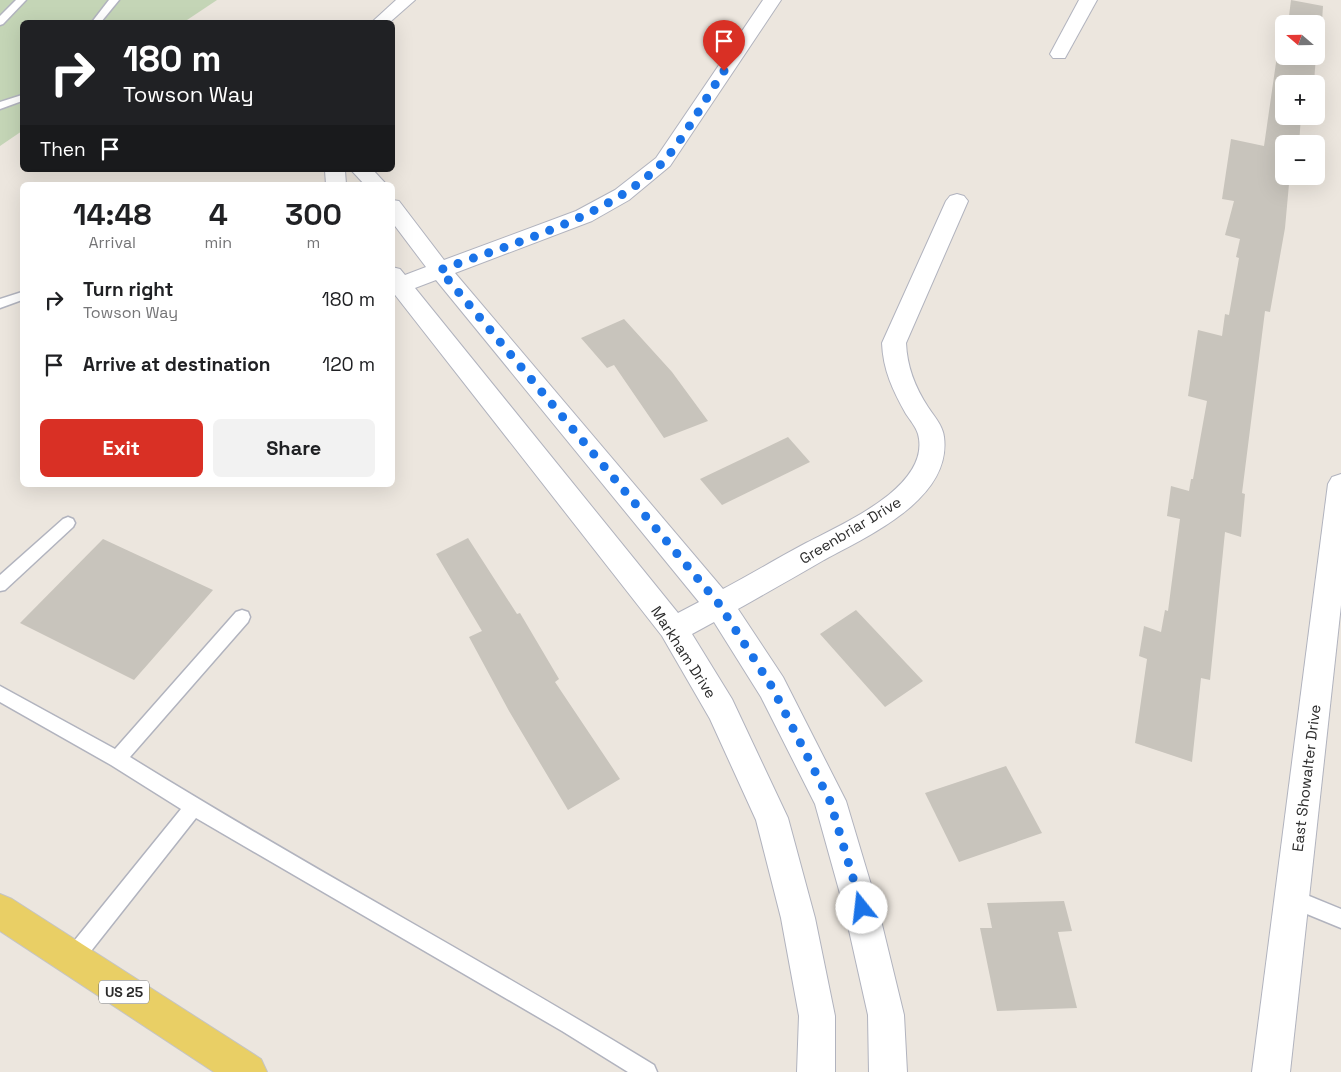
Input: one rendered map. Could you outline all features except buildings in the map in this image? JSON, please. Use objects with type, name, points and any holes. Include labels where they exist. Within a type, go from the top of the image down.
[{"type":"main road","name":"US 25","points":[[0,911],[248,1072]]},
{"type":"street","points":[[382,20],[406,0]]},
{"type":"street","points":[[396,280],[440,270],[584,216],[622,195],[643,180],[662,162],[772,0]]},
{"type":"street","points":[[1059,54],[1088,0]]},
{"type":"street","points":[[363,172],[374,182]]},
{"type":"street","name":"Greenbriar Drive","points":[[674,630],[878,517],[904,499],[922,476],[930,452],[931,434],[900,380],[894,362],[894,343],[956,201]]},
{"type":"street","points":[[395,210],[440,270],[719,604],[772,687],[830,801],[862,908],[886,1015],[888,1072]]},
{"type":"street","name":"Markham Drive","points":[[396,280],[674,630],[721,709],[772,818],[798,918],[817,1016],[816,1072]]},
{"type":"street","name":"East Showalter Drive","points":[[1271,1072],[1341,484]]},
{"type":"lane","points":[[0,22],[21,0]]},
{"type":"lane","points":[[98,20],[114,0]]},
{"type":"lane","points":[[0,106],[20,99]]},
{"type":"lane","points":[[0,304],[20,297]]},
{"type":"lane","points":[[0,585],[68,523]]},
{"type":"lane","points":[[117,760],[242,617]]},
{"type":"lane","points":[[0,693],[569,1024],[647,1072]]},
{"type":"lane","points":[[73,958],[194,807]]},
{"type":"lane","points":[[1292,898],[1341,919]]},
{"type":"green space","points":[[0,0],[217,0],[187,20],[20,20],[20,132],[0,146]]},
{"type":"route","points":[[724,71],[662,162],[643,180],[622,195],[584,216],[440,270],[719,604],[772,687],[830,801],[862,908]]}]
